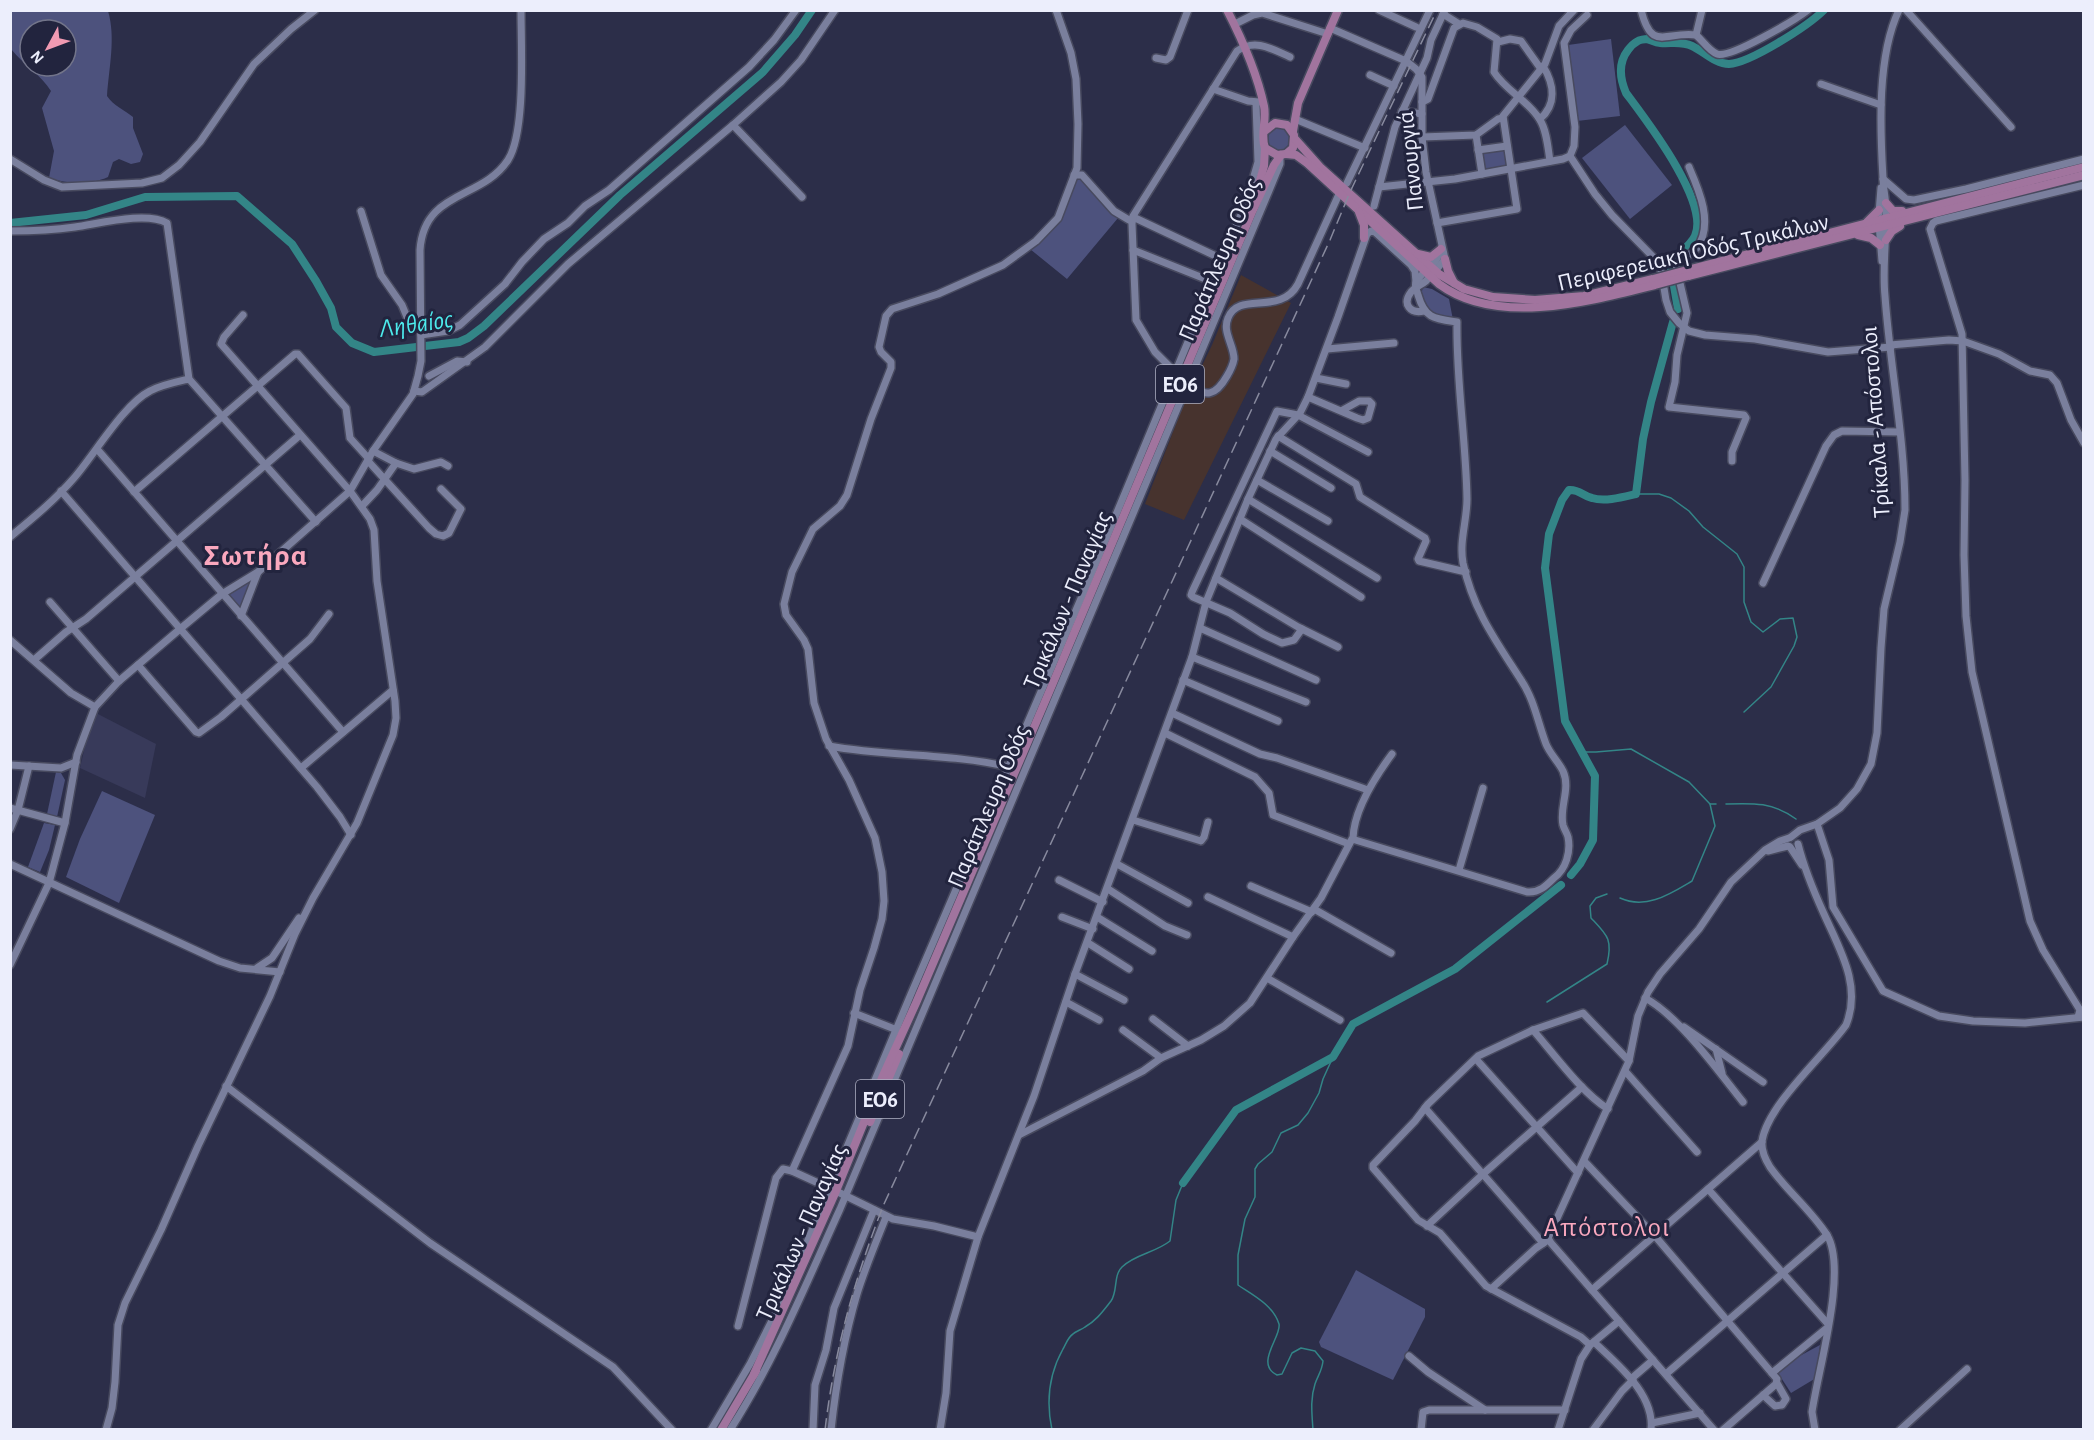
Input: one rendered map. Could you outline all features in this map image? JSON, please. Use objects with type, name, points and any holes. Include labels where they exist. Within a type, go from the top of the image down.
[{"type":"main road","name":"ΕΟ6","points":[[1227,10],[1246,49],[1261,104],[1264,131],[1262,140],[1265,148]]},
{"type":"main road","points":[[1294,135],[1299,103],[1338,10]]},
{"type":"main road","points":[[1264,131],[1271,125],[1279,123],[1299,103]]},
{"type":"main road","name":"ΕΟ6","points":[[1261,104],[1272,120],[1287,125],[1294,135],[1293,148],[1282,155]]},
{"type":"main road","name":"Περιφερειακή Οδός Τρικάλων","points":[[1294,135],[1320,167],[1418,254],[1427,277]]},
{"type":"main road","points":[[1265,148],[1272,154],[1282,155]]},
{"type":"main road","name":"Τρικάλων - Παναγίας","points":[[1252,212],[1265,148]]},
{"type":"main road","name":"Τρικάλων - Παναγίας","points":[[721,1430],[781,1327],[899,1054],[916,1003],[996,818],[1085,598],[1107,556],[1252,212],[1274,165],[1282,155]]},
{"type":"main road","name":"Περιφερειακή Οδός Τρικάλων","points":[[1282,155],[1296,155],[1301,158],[1356,206],[1427,277],[1447,290],[1461,297],[1486,303],[1519,307],[1576,304],[1851,231],[2084,175]]},
{"type":"main road","name":"Περιφερειακή Οδός Τρικάλων","points":[[1922,213],[2084,167]]},
{"type":"main road","points":[[1356,206],[1363,221],[1364,238]]},
{"type":"main road","points":[[1851,231],[1883,207],[1895,212],[1922,213]]},
{"type":"main road","points":[[1851,231],[1883,243],[1892,231],[1922,213]]},
{"type":"main road","points":[[1418,254],[1431,257],[1442,247]]},
{"type":"main road","points":[[1444,259],[1454,284]]},
{"type":"main road","name":"Περιφερειακή Οδός Τρικάλων","points":[[1427,277],[1493,297],[1535,300],[1584,296],[1654,282]]},
{"type":"main road","points":[[1098,559],[1107,556]]},
{"type":"main road","points":[[996,818],[1006,816]]},
{"type":"street","points":[[10,159],[50,184],[62,187],[142,183],[162,178],[180,165],[194,149],[254,64],[315,10]]},
{"type":"street","points":[[10,965],[49,883],[65,823],[76,762],[95,707],[119,681],[180,629],[222,594],[258,572],[350,491],[373,451],[414,391],[421,361],[420,246],[423,232],[428,221],[443,204],[498,172],[508,159],[516,142],[521,10]]},
{"type":"street","points":[[421,335],[452,330],[463,324],[505,284],[544,239],[609,190],[744,72],[774,40],[796,10]]},
{"type":"street","points":[[414,391],[421,393],[485,347],[568,264],[733,125],[797,64],[835,10]]},
{"type":"street","points":[[792,1171],[840,1066],[851,1035],[860,990],[884,911],[882,872],[875,838],[849,780],[829,746],[815,708],[808,649],[786,615],[784,604],[793,569],[813,529],[840,506],[850,488],[871,419],[891,368],[891,362],[879,347],[886,316],[892,309],[938,294],[988,272],[1022,253],[1056,222],[1078,173],[1078,109],[1076,79],[1068,42],[1056,10]]},
{"type":"street","points":[[1156,57],[1166,60],[1170,57],[1188,10]]},
{"type":"street","points":[[1347,183],[1430,10]]},
{"type":"street","points":[[1422,137],[1476,135],[1503,117],[1542,67],[1559,26],[1574,10]]},
{"type":"street","points":[[1641,10],[1645,27],[1653,35],[1665,37],[1696,35],[1712,51],[1720,55],[1748,46],[1808,10]]},
{"type":"street","points":[[1696,35],[1702,10]]},
{"type":"street","name":"Τρίκαλα - Απόστολοι","points":[[1546,1242],[1625,1071],[1636,1023],[1645,998],[1660,974],[1699,929],[1731,882],[1773,845],[1790,842],[1800,830],[1817,824],[1840,808],[1857,789],[1869,769],[1875,746],[1884,609],[1905,520],[1905,497],[1884,269],[1881,132],[1881,105],[1889,39],[1899,10]]},
{"type":"street","points":[[1906,10],[2010,126]]},
{"type":"street","points":[[1383,11],[1416,27]]},
{"type":"street","points":[[1235,24],[1258,12],[1329,31],[1406,61],[1420,73]]},
{"type":"street","points":[[1374,206],[1392,133],[1427,58],[1431,40],[1444,12],[1459,24],[1478,27],[1493,35],[1498,42],[1494,70],[1499,79],[1540,119],[1544,128],[1550,161]]},
{"type":"street","points":[[1379,187],[1427,183],[1570,156],[1574,150],[1575,133],[1564,43],[1571,30],[1587,15]]},
{"type":"street","points":[[1422,102],[1428,99],[1452,31],[1459,24]]},
{"type":"street","points":[[1498,42],[1510,39],[1521,41],[1550,80],[1552,98],[1550,108],[1540,119]]},
{"type":"street","points":[[1175,372],[1155,352],[1137,322],[1131,219],[1234,57],[1260,44],[1290,57]]},
{"type":"street","points":[[1427,58],[1441,61]]},
{"type":"street","name":"Πανουργιά","points":[[1420,73],[1422,78],[1422,137],[1427,183],[1444,259]]},
{"type":"street","points":[[1370,75],[1394,86]]},
{"type":"street","points":[[1821,84],[1881,105]]},
{"type":"street","points":[[1213,89],[1261,104]]},
{"type":"street","name":"Παράπλευρη Οδός","points":[[1085,598],[1098,559],[1259,175],[1261,104]]},
{"type":"street","points":[[1402,111],[1422,114]]},
{"type":"street","points":[[1437,223],[1517,209],[1503,117]]},
{"type":"street","points":[[1295,119],[1365,148]]},
{"type":"street","points":[[733,125],[802,197]]},
{"type":"street","points":[[1476,135],[1482,174]]},
{"type":"street","points":[[1478,150],[1507,146]]},
{"type":"street","name":"Παράπλευρη Οδός","points":[[730,1430],[783,1337],[897,1030],[1015,772],[1186,385],[1282,155]]},
{"type":"street","points":[[1570,156],[1612,215],[1656,260],[1670,312],[1682,325],[1695,333],[1755,339],[1828,352],[1949,340],[1963,341],[1998,354],[2030,371],[2051,375],[2057,383],[2071,420],[2084,443]]},
{"type":"street","points":[[1882,178],[1906,199],[1914,200],[1977,187],[2084,159]]},
{"type":"street","points":[[1689,167],[1699,192],[1705,223],[1696,249],[1676,266],[1687,311],[1682,325],[1675,382],[1669,407],[1744,415],[1745,420],[1732,452],[1732,461]]},
{"type":"street","points":[[1078,173],[1114,212],[1222,259]]},
{"type":"street","points":[[1817,824],[1829,860],[1833,907],[1883,991],[1939,1016],[1973,1021],[2025,1023],[2081,1017],[2080,1010],[2043,950],[2030,921],[1973,679],[1966,616],[1963,341],[1960,325],[1930,233],[1930,226],[1936,221],[2084,185]]},
{"type":"street","points":[[1186,385],[1200,393],[1207,394],[1214,393],[1224,382],[1234,361],[1226,327],[1231,312],[1242,305],[1273,302],[1291,294],[1298,284],[1340,192]]},
{"type":"street","points":[[361,211],[381,275],[402,305],[407,317],[415,324],[421,325]]},
{"type":"street","points":[[10,231],[31,231],[135,219],[157,219],[166,223],[189,379],[316,522]]},
{"type":"street","points":[[940,1430],[946,1393],[950,1331],[978,1237],[1019,1135],[1165,733],[1192,657],[1206,602],[1248,499],[1278,436],[1299,414],[1308,397],[1327,349],[1364,238],[1370,232],[1377,233],[1413,268],[1427,277]]},
{"type":"street","points":[[1424,311],[1427,277],[1442,247]]},
{"type":"street","points":[[1133,250],[1213,282]]},
{"type":"street","points":[[1165,733],[1255,777],[1269,793],[1273,815],[1351,841],[1533,892],[1542,889],[1561,873],[1567,859],[1569,843],[1563,826],[1562,812],[1566,783],[1563,771],[1545,741],[1522,681],[1478,612],[1466,572],[1461,543],[1467,501],[1457,322],[1434,318],[1424,311],[1414,312],[1408,308],[1408,299],[1444,259]]},
{"type":"street","points":[[106,1430],[113,1396],[116,1341],[122,1310],[306,913],[357,823],[395,730],[396,711],[377,581],[374,530],[370,519],[350,491],[221,344],[224,337],[243,315]]},
{"type":"street","points":[[1327,349],[1394,343]]},
{"type":"street","points":[[134,492],[292,355],[298,354],[346,408],[350,438],[429,528],[443,536],[449,533],[461,509],[441,489]]},
{"type":"street","points":[[429,376],[457,361],[467,362]]},
{"type":"street","points":[[419,373],[429,376],[436,382]]},
{"type":"street","points":[[1316,378],[1346,384]]},
{"type":"street","points":[[10,537],[37,516],[62,491],[142,396],[152,390],[189,379]]},
{"type":"street","points":[[1308,397],[1341,411]]},
{"type":"street","points":[[1302,629],[1294,640],[1282,643],[1191,594],[1276,412],[1280,410],[1299,414],[1368,452]]},
{"type":"street","points":[[1763,584],[1819,460],[1834,435],[1842,431],[1899,432]]},
{"type":"street","points":[[34,660],[135,578],[300,435]]},
{"type":"street","points":[[1278,436],[1356,484],[1360,497],[1425,538],[1419,561],[1466,572]]},
{"type":"street","points":[[97,449],[343,732]]},
{"type":"street","points":[[373,451],[414,469],[441,462],[448,466]]},
{"type":"street","points":[[1270,451],[1331,488]]},
{"type":"street","points":[[362,506],[396,463]]},
{"type":"street","points":[[1257,480],[1328,521]]},
{"type":"street","points":[[62,491],[302,768],[351,835]]},
{"type":"street","points":[[1248,499],[1377,578]]},
{"type":"street","points":[[1229,511],[1361,597]]},
{"type":"street","points":[[241,616],[258,572]]},
{"type":"street","points":[[1216,578],[1302,629],[1338,647]]},
{"type":"street","points":[[50,602],[119,681]]},
{"type":"street","points":[[138,665],[196,732],[202,732],[314,635],[329,614]]},
{"type":"street","points":[[1200,628],[1316,680]]},
{"type":"street","points":[[10,640],[71,693],[95,707]]},
{"type":"street","points":[[1192,657],[1306,702]]},
{"type":"street","points":[[1184,680],[1278,721]]},
{"type":"street","points":[[302,768],[393,690]]},
{"type":"street","points":[[1172,713],[1260,754],[1368,790]]},
{"type":"street","points":[[829,746],[866,753],[947,757],[1015,772]]},
{"type":"street","points":[[1019,1135],[1213,1033],[1236,1017],[1250,1003],[1340,864],[1351,841],[1368,790],[1392,754]]},
{"type":"street","points":[[10,765],[61,768],[76,762]]},
{"type":"street","points":[[10,829],[14,809],[29,766]]},
{"type":"street","points":[[61,768],[72,782]]},
{"type":"street","name":"Παράπλευρη Οδός","points":[[711,1430],[767,1332],[838,1192],[1006,816],[1015,772]]},
{"type":"street","points":[[1459,870],[1483,788]]},
{"type":"street","points":[[14,809],[65,823]]},
{"type":"street","points":[[340,817],[348,822],[357,823]]},
{"type":"street","points":[[1133,820],[1201,841],[1204,839],[1208,822]]},
{"type":"street","points":[[1790,842],[1796,847],[1800,835],[1807,827]]},
{"type":"street","points":[[1790,842],[1809,876]]},
{"type":"street","points":[[1798,843],[1809,876],[1848,968],[1852,995],[1851,1015],[1846,1025],[1835,1041],[1785,1098],[1766,1128],[1762,1143],[1763,1154],[1770,1167],[1827,1235],[1834,1258],[1835,1284],[1812,1412],[1815,1430]]},
{"type":"street","points":[[34,875],[39,876],[47,872],[55,862]]},
{"type":"street","points":[[10,864],[219,961],[240,968],[280,972]]},
{"type":"street","points":[[1117,864],[1188,903]]},
{"type":"street","points":[[1059,880],[1103,902]]},
{"type":"street","points":[[1251,886],[1312,910],[1391,953]]},
{"type":"street","points":[[1108,889],[1165,926],[1187,935]]},
{"type":"street","points":[[1208,897],[1293,938]]},
{"type":"street","points":[[253,969],[272,958],[293,926],[306,913]]},
{"type":"street","points":[[1062,917],[1093,929]]},
{"type":"street","points":[[1097,917],[1152,951]]},
{"type":"street","points":[[1088,943],[1128,969]]},
{"type":"street","points":[[1076,974],[1124,1000]]},
{"type":"street","points":[[1268,978],[1340,1020]]},
{"type":"street","points":[[1645,998],[1675,1022],[1743,1102]]},
{"type":"street","points":[[1066,1002],[1098,1020]]},
{"type":"street","points":[[854,1013],[897,1030]]},
{"type":"street","points":[[1629,1061],[1583,1013],[1533,1030],[1500,1044],[1476,1059],[1425,1108],[1373,1165],[1373,1168],[1418,1221],[1440,1233],[1482,1282],[1592,1343],[1632,1380],[1643,1394],[1651,1426],[1700,1413]]},
{"type":"street","points":[[1153,1019],[1188,1046]]},
{"type":"street","points":[[1675,1022],[1763,1082]]},
{"type":"street","points":[[1124,1030],[1161,1059]]},
{"type":"street","points":[[1533,1030],[1582,1087],[1608,1109]]},
{"type":"street","points":[[1716,1048],[1722,1076]]},
{"type":"street","points":[[1476,1059],[1578,1173]]},
{"type":"street","points":[[1625,1071],[1698,1152]]},
{"type":"street","points":[[226,1086],[430,1243],[613,1367],[672,1430]]},
{"type":"street","points":[[1427,1226],[1582,1087]]},
{"type":"street","points":[[1425,1108],[1483,1174],[1592,1290],[1714,1430]]},
{"type":"street","points":[[1592,1290],[1762,1143]]},
{"type":"street","points":[[1584,1161],[1655,1236],[1777,1379],[1785,1396],[1784,1403],[1775,1406],[1763,1395]]},
{"type":"street","points":[[738,1326],[776,1178],[783,1169],[838,1192],[886,1217],[978,1237]]},
{"type":"street","points":[[1708,1189],[1828,1326]]},
{"type":"street","points":[[813,1430],[815,1385],[826,1350],[836,1302],[874,1210]]},
{"type":"street","points":[[831,1430],[842,1359],[855,1302],[886,1217]]},
{"type":"street","points":[[1666,1374],[1827,1235]]},
{"type":"street","points":[[1491,1289],[1546,1242]]},
{"type":"street","points":[[1558,1430],[1581,1359],[1592,1343],[1619,1321]]},
{"type":"street","points":[[1772,1373],[1828,1326]]},
{"type":"street","points":[[1409,1356],[1428,1372],[1486,1410]]},
{"type":"street","points":[[1593,1430],[1622,1390],[1653,1360]]},
{"type":"street","points":[[1900,1430],[1967,1369]]},
{"type":"street","points":[[1723,1430],[1777,1383]]},
{"type":"street","points":[[1421,1430],[1421,1414],[1425,1411],[1564,1410]]},
{"type":"shaded area","points":[[10,11],[108,11],[112,42],[107,96],[133,117],[133,128],[143,154],[140,162],[131,164],[119,159],[113,162],[108,177],[101,180],[63,182],[49,178],[54,151],[42,108],[51,91],[40,78],[78,78],[78,18],[18,18],[18,57],[11,49]]},
{"type":"shaded area","points":[[1611,39],[1620,116],[1577,121],[1568,45]]},
{"type":"shaded area","points":[[1625,125],[1672,185],[1630,219],[1582,158]]},
{"type":"shaded area","points":[[1279,128],[1287,131],[1290,139],[1287,147],[1279,150],[1271,147],[1268,139],[1271,131]]},
{"type":"shaded area","points":[[1505,149],[1507,165],[1484,169],[1480,152]]},
{"type":"shaded area","points":[[1078,178],[1081,178],[1118,218],[1067,279],[1030,249],[1050,231]]},
{"type":"shaded area","points":[[1241,275],[1291,303],[1184,520],[1145,504],[1185,401],[1212,345]]},
{"type":"shaded area","points":[[1423,287],[1432,289],[1449,299],[1453,320],[1439,318],[1427,309],[1423,300]]},
{"type":"shaded area","points":[[253,579],[240,612],[226,595]]},
{"type":"shaded area","points":[[96,713],[156,744],[145,798],[80,768]]},
{"type":"shaded area","points":[[56,772],[61,773],[65,780],[57,817],[47,814]]},
{"type":"shaded area","points":[[102,791],[155,815],[119,903],[66,877]]},
{"type":"shaded area","points":[[44,823],[55,825],[49,850],[40,872],[28,867]]},
{"type":"shaded area","points":[[1356,1270],[1425,1309],[1425,1317],[1393,1380],[1321,1347],[1319,1342]]},
{"type":"shaded area","points":[[1820,1345],[1816,1378],[1791,1393],[1778,1373],[1794,1359]]},
{"type":"waterway","name":"Ληθαίος","points":[[10,223],[86,215],[145,197],[237,196],[292,244],[331,308],[336,327],[352,343],[374,352],[459,342],[484,326],[620,195],[763,72],[795,35],[812,10]]},
{"type":"waterway","points":[[1678,309],[1670,263],[1693,240],[1697,221],[1693,203],[1674,162],[1626,93],[1621,71],[1625,55],[1635,43],[1647,39],[1658,43],[1688,44],[1714,60],[1729,64],[1738,62],[1778,43],[1824,10]]},
{"type":"waterway","points":[[1571,875],[1593,840],[1595,776],[1565,721],[1545,568],[1549,534],[1562,500],[1569,490],[1592,498],[1603,499],[1636,494],[1643,439],[1673,322]]},
{"type":"waterway","points":[[1636,494],[1659,494],[1671,498],[1737,554],[1744,567],[1744,602],[1751,622],[1763,632],[1780,619],[1793,618],[1797,637],[1794,646],[1771,687],[1744,712]]},
{"type":"waterway","points":[[1582,752],[1631,749],[1689,782],[1710,804],[1716,804]]},
{"type":"waterway","points":[[1620,898],[1639,902],[1658,899],[1692,881],[1715,826],[1710,804]]},
{"type":"waterway","points":[[1726,804],[1754,804],[1771,807],[1796,819]]},
{"type":"waterway","points":[[1183,1183],[1236,1110],[1333,1057],[1353,1024],[1455,969],[1561,885]]},
{"type":"waterway","points":[[1547,1002],[1607,964],[1609,943],[1605,933],[1591,918],[1590,906],[1596,898],[1607,894]]},
{"type":"waterway","points":[[1313,1430],[1312,1395],[1323,1361],[1315,1351],[1301,1348],[1292,1353],[1282,1374],[1277,1375],[1271,1370],[1268,1357],[1279,1324],[1267,1306],[1238,1285],[1238,1255],[1245,1219],[1255,1197],[1255,1169],[1272,1152],[1281,1133],[1298,1125],[1308,1113],[1319,1093],[1333,1057]]},
{"type":"waterway","points":[[1052,1430],[1049,1409],[1050,1388],[1058,1359],[1067,1341],[1074,1333],[1096,1319],[1111,1301],[1117,1275],[1122,1267],[1170,1241],[1176,1200],[1183,1183]]},
{"type":"railway","points":[[825,1430],[834,1372],[847,1315],[884,1204],[1330,240],[1350,192],[1437,10]]},
{"type":"district","name":"Σωτήρα","points":[[256,555]]},
{"type":"district","name":"Απόστολοι","points":[[1607,1227]]}]
